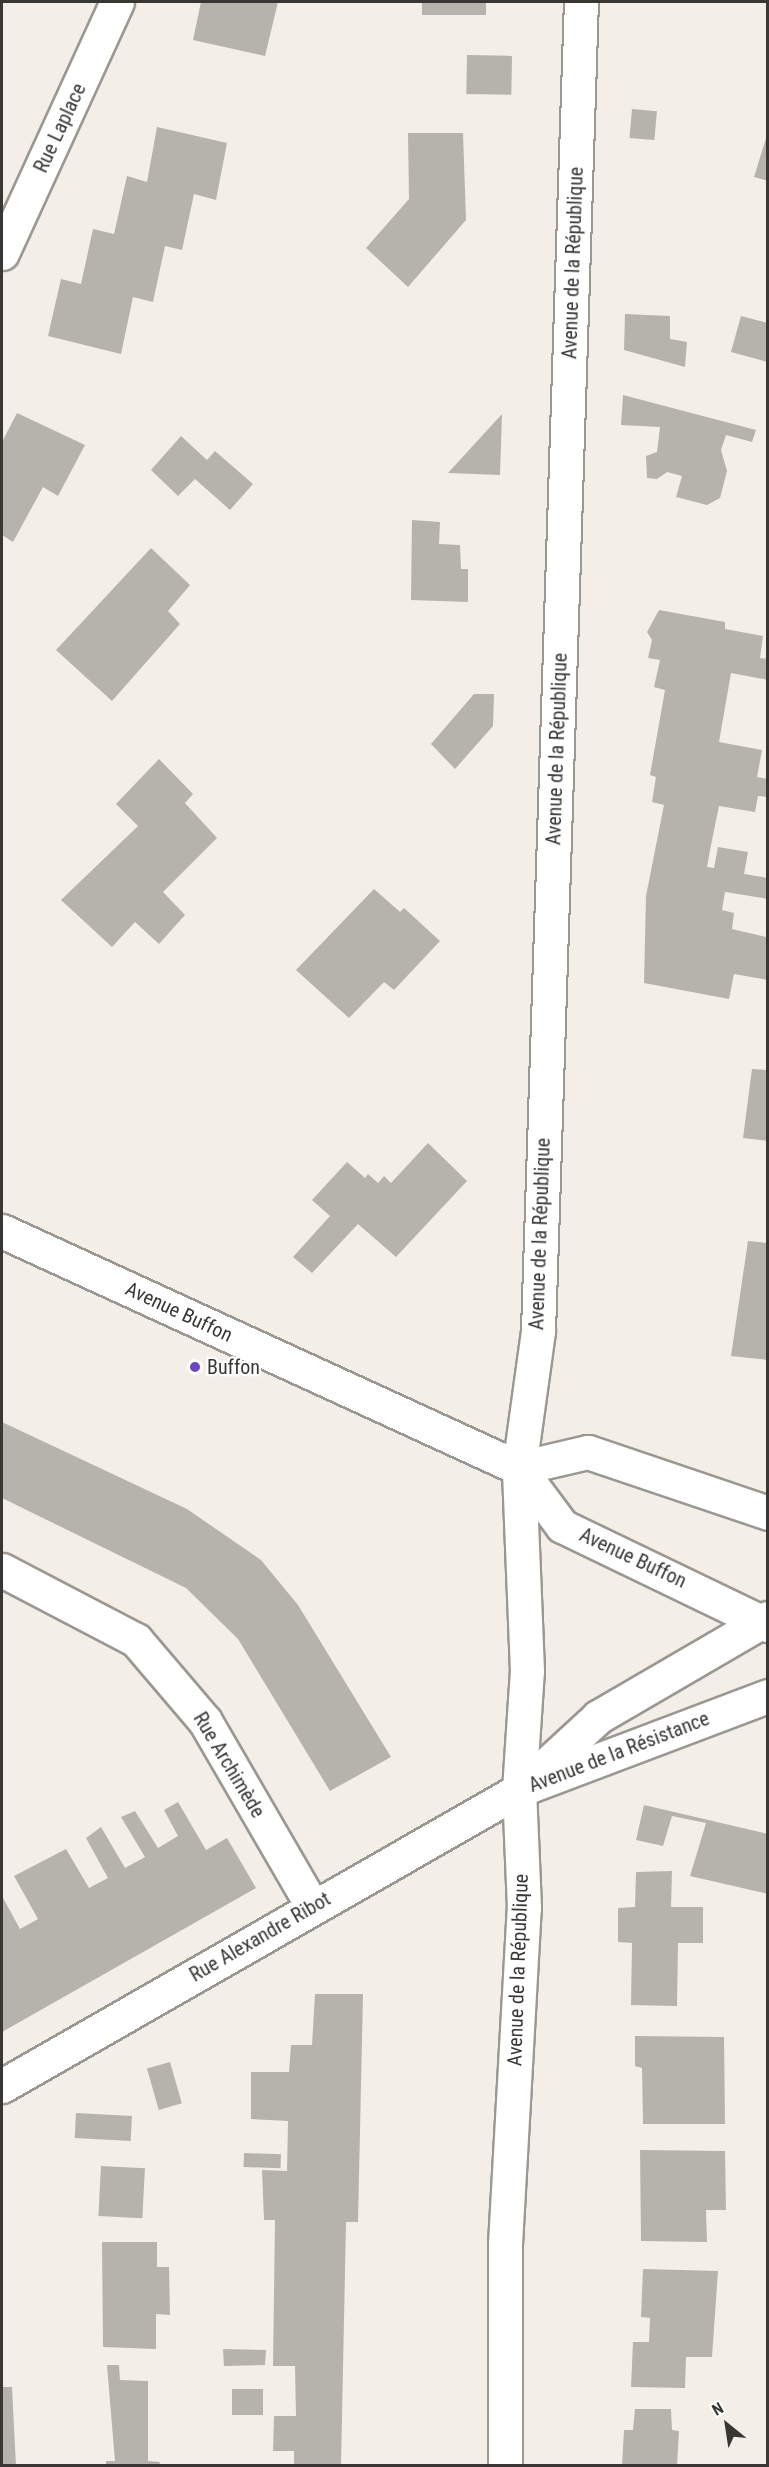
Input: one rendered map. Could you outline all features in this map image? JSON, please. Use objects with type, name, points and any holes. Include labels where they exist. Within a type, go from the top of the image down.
[{"type":"street","name":"Rue Laplace","points":[[2,253],[117,2]]},
{"type":"street","name":"Avenue de la République","points":[[505,2466],[505,2244],[524,1908],[519,1790],[527,1671],[519,1468],[538,1331],[581,2]]},
{"type":"street","name":"Avenue Buffon","points":[[2,1231],[519,1468],[562,1526],[765,1621]]},
{"type":"street","points":[[519,1468],[588,1452],[768,1513]]},
{"type":"street","name":"Rue Archimède","points":[[2,1570],[136,1640],[205,1721],[312,1907]]},
{"type":"street","name":"Avenue de la Résistance","points":[[519,1790],[598,1717],[765,1621]]},
{"type":"street","name":"Avenue de la Résistance","points":[[519,1790],[768,1696]]},
{"type":"street","name":"Rue Alexandre Ribot","points":[[2,2086],[519,1790]]},
{"type":"building","points":[[201,2],[278,2],[265,56],[193,40]]},
{"type":"building","points":[[422,2],[486,2],[486,15],[422,15]]},
{"type":"building","points":[[467,55],[512,56],[511,95],[466,94]]},
{"type":"building","points":[[632,109],[657,111],[654,140],[629,138]]},
{"type":"building","points":[[157,127],[227,143],[216,200],[194,194],[182,250],[165,246],[153,302],[133,297],[121,354],[48,336],[61,279],[81,284],[93,229],[114,234],[127,176],[147,182]]},
{"type":"building","points":[[408,133],[463,133],[466,220],[408,287],[366,248],[409,199]]},
{"type":"building","points":[[768,135],[768,181],[754,177]]},
{"type":"building","points":[[625,314],[670,316],[670,339],[687,342],[685,367],[624,350]]},
{"type":"building","points":[[741,316],[768,323],[768,362],[731,352]]},
{"type":"building","points":[[623,395],[756,430],[752,442],[726,435],[721,450],[727,471],[720,498],[707,505],[676,497],[682,476],[667,472],[657,479],[647,478],[646,456],[657,452],[660,427],[621,425]]},
{"type":"building","points":[[17,413],[85,445],[58,496],[43,487],[13,542],[2,535],[2,442]]},
{"type":"building","points":[[502,414],[500,475],[448,473]]},
{"type":"building","points":[[181,436],[207,460],[215,451],[253,484],[230,510],[195,479],[178,496],[151,470]]},
{"type":"building","points":[[412,520],[440,522],[439,544],[460,545],[461,569],[468,569],[468,602],[411,600]]},
{"type":"building","points":[[151,548],[190,585],[168,611],[180,624],[112,701],[56,650]]},
{"type":"building","points":[[659,610],[725,622],[725,629],[763,636],[760,658],[768,659],[768,680],[731,673],[719,742],[762,750],[757,777],[768,779],[768,797],[758,796],[755,812],[719,806],[707,867],[714,868],[718,847],[748,852],[744,874],[768,878],[768,899],[725,892],[722,910],[734,913],[732,929],[766,937],[768,944],[768,980],[734,974],[729,999],[644,983],[646,896],[664,805],[652,802],[656,777],[650,775],[665,690],[654,687],[660,660],[648,658],[652,640],[647,632]]},
{"type":"building","points":[[474,694],[494,694],[493,726],[455,769],[431,744]]},
{"type":"building","points":[[159,759],[193,794],[185,803],[217,838],[163,892],[185,915],[159,944],[135,922],[112,947],[61,900],[138,826],[116,804]]},
{"type":"building","points":[[374,889],[400,912],[404,908],[440,941],[394,990],[384,982],[349,1018],[296,970]]},
{"type":"building","points":[[752,1069],[768,1070],[768,1141],[743,1138]]},
{"type":"building","points":[[428,1143],[467,1181],[396,1257],[358,1224],[312,1273],[293,1257],[330,1216],[312,1200],[347,1162],[365,1178],[368,1174],[378,1183],[384,1176],[391,1183]]},
{"type":"building","points":[[748,1241],[768,1243],[768,1360],[731,1356]]},
{"type":"building","points":[[2,1422],[187,1509],[261,1560],[298,1605],[391,1757],[330,1791],[238,1639],[186,1588],[2,1498]]},
{"type":"building","points":[[178,1802],[206,1850],[227,1838],[256,1888],[2,2032],[2,1896],[20,1929],[38,1919],[14,1876],[66,1849],[89,1888],[108,1878],[86,1838],[101,1827],[125,1868],[145,1857],[121,1817],[135,1811],[158,1848],[178,1836],[164,1810]]},
{"type":"building","points":[[644,1805],[768,1834],[768,1894],[690,1876],[706,1823],[672,1816],[663,1846],[636,1840]]},
{"type":"building","points":[[672,1871],[671,1907],[703,1907],[703,1943],[678,1943],[677,2006],[631,2005],[632,1943],[618,1942],[618,1908],[635,1907],[636,1872]]},
{"type":"building","points":[[315,1994],[363,1994],[358,2222],[346,2222],[341,2466],[294,2466],[294,2451],[273,2451],[274,2416],[296,2416],[295,2366],[273,2366],[275,2220],[264,2220],[262,2170],[287,2171],[288,2121],[251,2119],[251,2072],[289,2072],[291,2045],[312,2045]]},
{"type":"building","points":[[635,2036],[724,2037],[725,2124],[643,2124],[642,2068],[635,2066]]},
{"type":"building","points":[[170,2062],[182,2103],[159,2110],[147,2069]]},
{"type":"building","points":[[76,2113],[132,2116],[131,2141],[75,2138]]},
{"type":"building","points":[[640,2150],[725,2151],[726,2210],[706,2210],[707,2242],[641,2241]]},
{"type":"building","points":[[244,2153],[281,2154],[280,2168],[244,2167]]},
{"type":"building","points":[[101,2166],[145,2168],[142,2218],[98,2216]]},
{"type":"building","points":[[102,2242],[157,2242],[157,2267],[169,2267],[170,2315],[156,2314],[156,2349],[103,2347]]},
{"type":"building","points":[[643,2269],[718,2271],[712,2357],[686,2357],[685,2388],[631,2387],[633,2342],[649,2342],[650,2318],[641,2317]]},
{"type":"building","points":[[223,2349],[266,2350],[265,2365],[224,2366]]},
{"type":"building","points":[[107,2365],[119,2365],[120,2380],[148,2381],[148,2461],[160,2462],[159,2466],[106,2466],[106,2461],[115,2461]]},
{"type":"building","points":[[2,2387],[12,2387],[16,2466],[2,2466]]},
{"type":"building","points":[[232,2389],[263,2389],[263,2415],[232,2415]]},
{"type":"building","points":[[635,2409],[671,2409],[672,2430],[679,2431],[677,2466],[622,2466],[624,2430],[633,2430]]},
{"type":"place","name":"Buffon","points":[[195,1367]]}]
